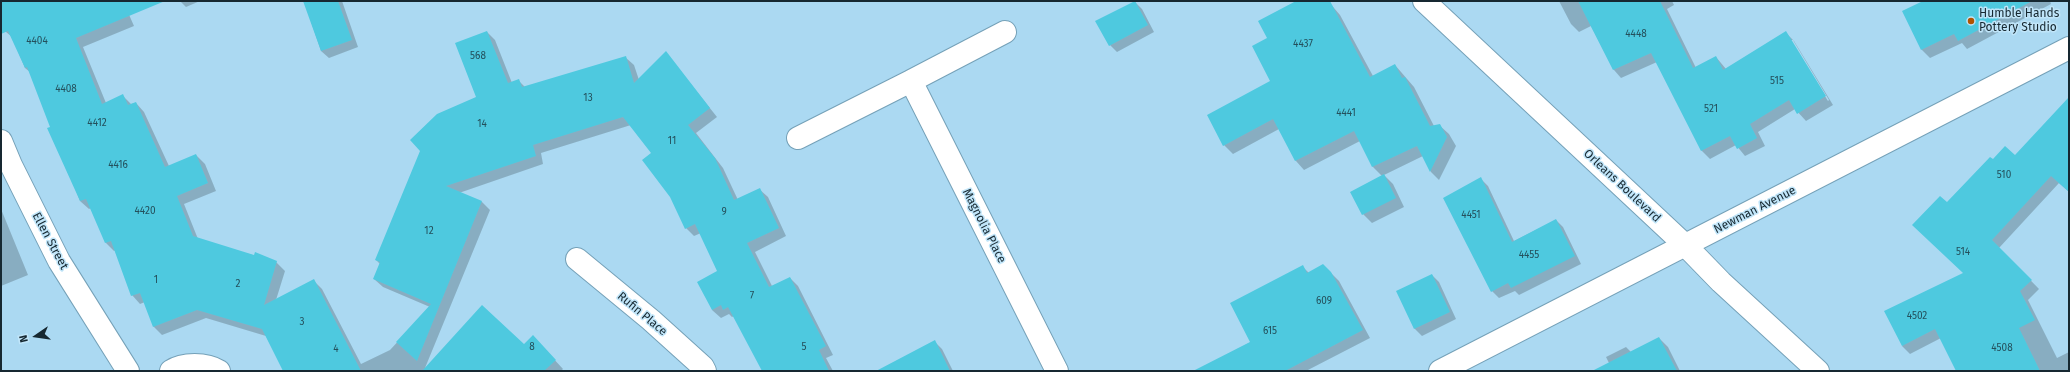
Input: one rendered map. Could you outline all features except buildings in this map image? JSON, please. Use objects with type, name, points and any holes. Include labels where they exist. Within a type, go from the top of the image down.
[{"type":"street","name":"Orleans Boulevard","points":[[1424,1],[1686,246],[1721,282],[1818,371]]},
{"type":"street","points":[[798,138],[1005,32]]},
{"type":"street","name":"Newman Avenue","points":[[1440,371],[2069,48]]},
{"type":"street","name":"Magnolia Place","points":[[911,81],[1057,371]]},
{"type":"street","name":"Ellen Street","points":[[1,141],[11,165],[59,261],[128,371]]},
{"type":"street","name":"Rufin Place","points":[[577,260],[651,320],[703,367],[705,371]]},
{"type":"street","points":[[171,371],[194,365],[214,368],[219,371]]},
{"type":"place","name":"Humble Hands Pottery Studio","points":[[1971,21]]}]
